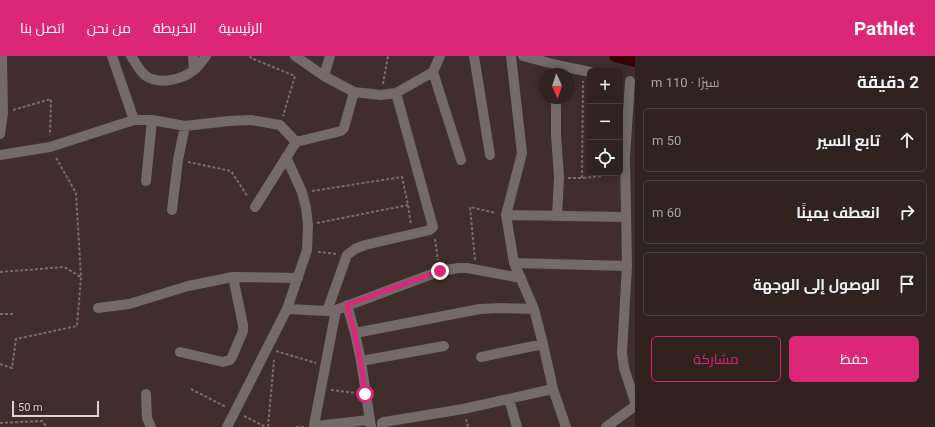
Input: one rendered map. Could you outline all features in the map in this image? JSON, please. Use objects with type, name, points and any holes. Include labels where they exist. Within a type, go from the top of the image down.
[{"type":"street","points":[[0,134],[2,56]]},
{"type":"street","points":[[112,56],[134,120]]},
{"type":"street","points":[[131,56],[146,77],[157,80],[178,79],[194,70],[206,56]]},
{"type":"street","points":[[193,56],[194,70]]},
{"type":"street","points":[[295,56],[324,76],[354,92],[381,95],[396,93],[433,72],[440,56]]},
{"type":"street","points":[[324,76],[330,56]]},
{"type":"street","points":[[474,56],[490,155]]},
{"type":"street","points":[[512,56],[522,153],[506,215],[514,263],[534,309],[553,389],[566,427]]},
{"type":"street","points":[[524,56],[552,68]]},
{"type":"street","points":[[575,71],[587,72]]},
{"type":"street","points":[[433,72],[461,160]]},
{"type":"street","points":[[628,80],[625,150],[631,195],[626,217],[627,266],[631,278],[622,353],[624,368],[635,402]]},
{"type":"street","points":[[255,207],[296,142],[344,128],[354,92]]},
{"type":"street","points":[[347,305],[361,361],[370,423],[315,426],[325,366],[331,310],[347,255],[355,248],[430,230],[433,227],[396,93]]},
{"type":"street","points":[[556,104],[556,135],[559,177],[557,216]]},
{"type":"street","points":[[0,155],[50,147],[134,120],[152,120],[185,126],[236,120],[251,120],[280,125],[296,142]]},
{"type":"street","points":[[146,181],[152,120]]},
{"type":"street","points":[[172,210],[178,160],[185,126]]},
{"type":"street","points":[[227,427],[254,372],[288,309],[307,250],[308,225],[302,192],[286,156]]},
{"type":"street","points":[[506,215],[626,217]]},
{"type":"street","points":[[514,263],[627,266]]},
{"type":"street","points":[[288,309],[331,310],[440,271],[459,268],[467,268],[476,271],[521,278]]},
{"type":"street","points":[[98,308],[129,304],[188,286],[233,277],[298,278]]},
{"type":"street","points":[[180,352],[223,362],[230,360],[243,331],[233,277]]},
{"type":"street","points":[[355,333],[480,309],[534,309]]},
{"type":"street","points":[[481,357],[543,344]]},
{"type":"street","points":[[361,361],[444,346]]},
{"type":"street","points":[[382,427],[384,422],[456,411],[553,389]]},
{"type":"street","points":[[146,394],[147,418],[151,427]]},
{"type":"street","points":[[509,399],[517,427]]},
{"type":"street","points":[[606,427],[635,406]]},
{"type":"path","points":[[250,56],[250,58],[295,76],[280,125]]},
{"type":"path","points":[[381,95],[388,56]]},
{"type":"path","points":[[587,72],[582,178],[602,176]]},
{"type":"path","points":[[0,364],[12,368],[16,339],[76,326],[81,277],[76,193],[50,147],[51,99],[1,113]]},
{"type":"path","points":[[178,160],[231,171],[255,207]]},
{"type":"path","points":[[302,192],[402,177],[413,234]]},
{"type":"path","points":[[308,225],[408,206]]},
{"type":"path","points":[[476,271],[470,207],[506,215]]},
{"type":"path","points":[[433,227],[440,271]]},
{"type":"path","points":[[307,250],[347,255]]},
{"type":"path","points":[[0,272],[64,267],[81,277]]},
{"type":"path","points":[[0,314],[14,314]]},
{"type":"path","points":[[274,351],[325,366]]},
{"type":"path","points":[[191,389],[267,427],[274,358]]},
{"type":"path","points":[[321,389],[365,394]]},
{"type":"path","points":[[0,423],[42,421],[47,427]]},
{"type":"waterway","points":[[615,56],[635,61]]},
{"type":"route","points":[[365,394],[361,361],[347,305],[440,271]]}]
